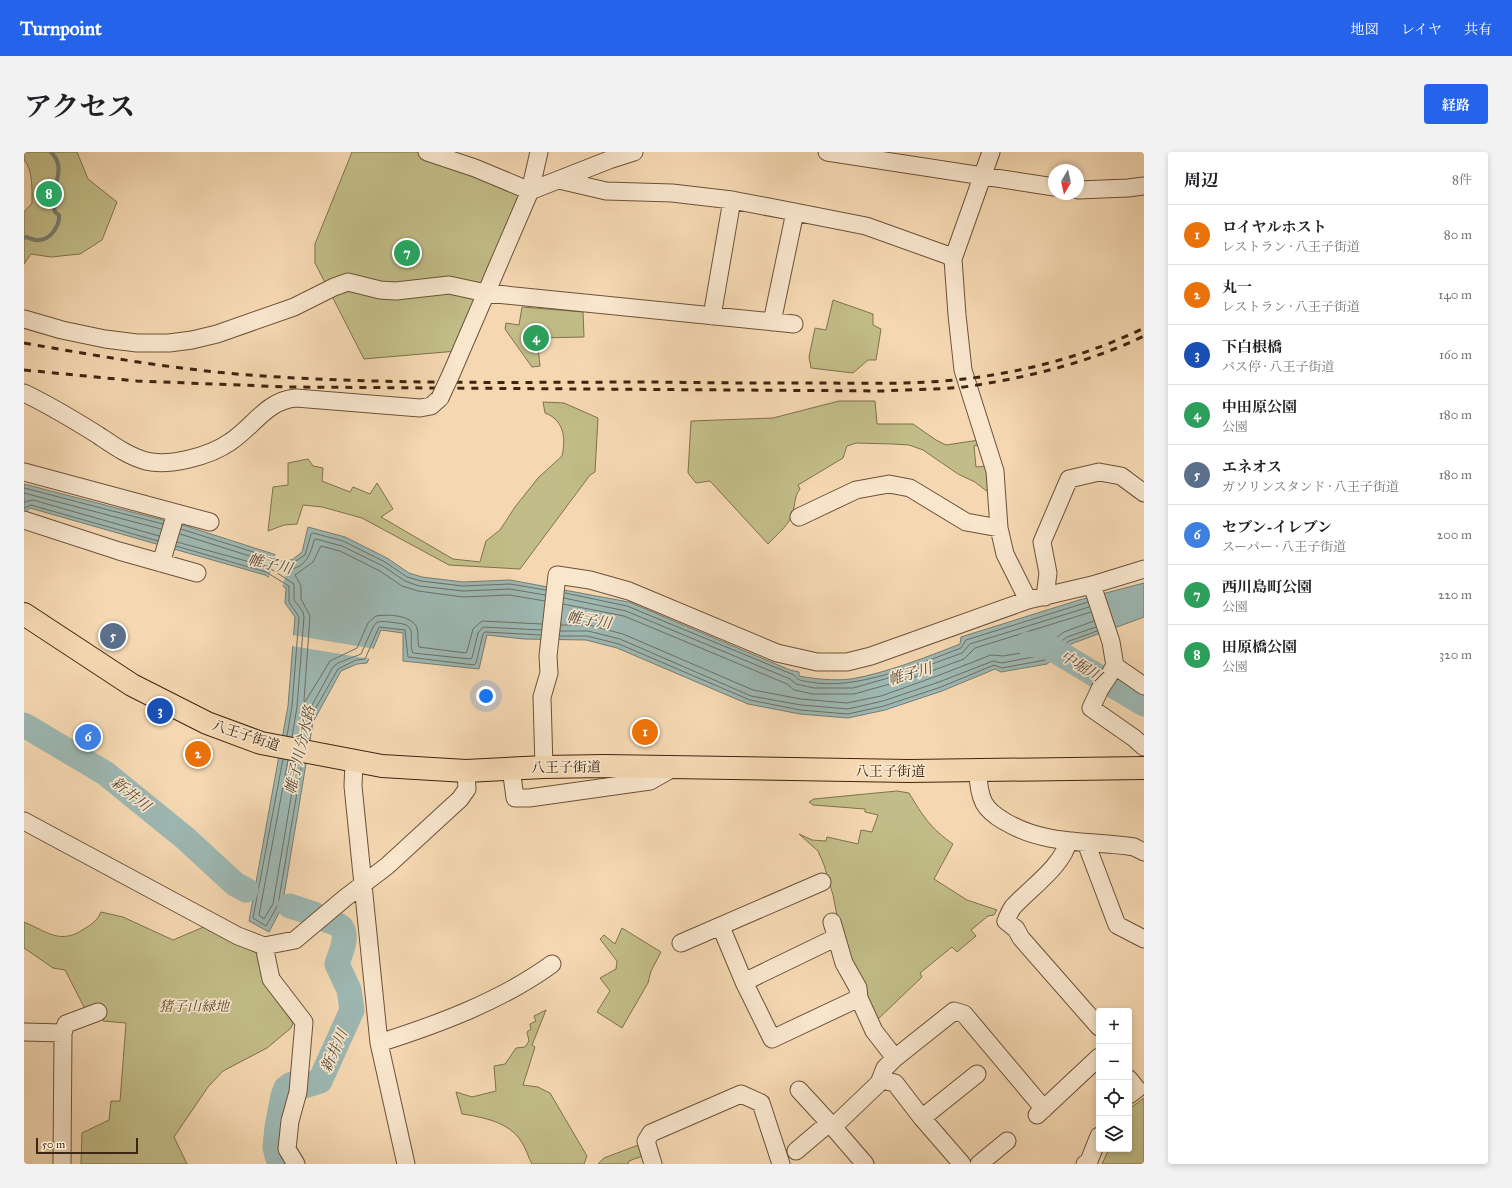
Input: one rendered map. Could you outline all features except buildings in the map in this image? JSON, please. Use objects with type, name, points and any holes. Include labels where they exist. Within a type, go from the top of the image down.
[{"type":"highway","name":"八王子街道","points":[[24,614],[148,695],[235,734],[261,743],[354,762],[421,770],[466,771],[544,767],[978,770],[1144,768]]},
{"type":"street","points":[[427,152],[475,168],[530,191],[559,180],[610,156],[634,152]]},
{"type":"street","points":[[24,393],[55,409],[124,452],[145,461],[160,464],[210,453],[230,442],[269,408],[286,399],[296,398],[420,408],[431,406],[440,398],[452,372],[530,191],[539,152]]},
{"type":"street","points":[[827,152],[1048,186]]},
{"type":"street","points":[[991,152],[953,259],[963,370],[995,471],[999,528],[1005,554],[1028,600]]},
{"type":"street","points":[[559,180],[606,191],[672,193],[732,200],[866,226],[947,255],[953,259]]},
{"type":"street","points":[[1084,190],[1144,186]]},
{"type":"street","points":[[712,316],[732,200]]},
{"type":"street","points":[[772,322],[795,212]]},
{"type":"street","points":[[24,319],[62,330],[105,339],[137,343],[169,343],[192,340],[217,334],[294,307],[334,287],[348,282],[390,291],[449,284],[486,292],[794,324]]},
{"type":"street","points":[[24,472],[175,516],[210,522]]},
{"type":"street","points":[[1046,597],[1048,573],[1042,542],[1069,479],[1099,472],[1121,476],[1144,493]]},
{"type":"street","points":[[799,517],[856,490],[889,484],[910,488],[966,522],[999,528]]},
{"type":"street","points":[[162,561],[175,516]]},
{"type":"street","points":[[24,520],[162,561],[197,573]]},
{"type":"street","points":[[544,767],[542,697],[549,673],[550,641],[557,576],[590,580],[629,591],[777,653],[817,662],[847,662],[871,656],[1028,600],[1093,589],[1144,569]]},
{"type":"street","points":[[1093,589],[1109,635],[1112,670],[1100,689],[1091,708],[1134,738],[1144,748]]},
{"type":"street","points":[[1112,670],[1144,686]]},
{"type":"street","points":[[354,762],[352,786],[379,1043],[406,1164]]},
{"type":"street","points":[[511,768],[514,798],[529,798],[650,781],[673,768]]},
{"type":"street","points":[[978,770],[978,785],[985,804],[998,817],[1021,831],[1068,841],[1134,847],[1144,852]]},
{"type":"street","points":[[24,821],[238,936],[264,946],[295,940],[387,866],[460,799],[467,789],[466,771]]},
{"type":"street","points":[[1068,841],[1067,847],[1053,867],[1012,908],[1006,921],[1016,929],[1021,938],[1096,1024]]},
{"type":"street","points":[[1086,843],[1118,925],[1144,939]]},
{"type":"street","points":[[681,944],[823,884]]},
{"type":"street","points":[[721,927],[744,982],[772,1039],[859,998]]},
{"type":"street","points":[[744,982],[834,930],[844,963],[858,988],[859,998],[874,1031],[895,1058]]},
{"type":"street","points":[[264,946],[271,979],[304,1022],[298,1092],[290,1121],[287,1149],[296,1164]]},
{"type":"street","points":[[379,1043],[410,1033],[485,1003],[534,977],[552,964]]},
{"type":"street","points":[[796,1151],[831,1125],[879,1083],[885,1068],[895,1058],[954,1011],[964,1014],[993,1057],[1040,1112],[1096,1060]]},
{"type":"street","points":[[62,1164],[63,1034],[66,1024],[98,1012]]},
{"type":"street","points":[[24,1032],[63,1034]]},
{"type":"street","points":[[922,1118],[977,1074]]},
{"type":"street","points":[[880,1080],[895,1083],[922,1118],[962,1164]]},
{"type":"street","points":[[1132,1083],[1137,1089],[1132,1093]]},
{"type":"street","points":[[799,1090],[865,1164]]},
{"type":"street","points":[[653,1164],[646,1141],[651,1133],[741,1094],[761,1103],[782,1164]]},
{"type":"street","points":[[979,1164],[1007,1141]]},
{"type":"street","points":[[1085,1164],[1089,1162],[1096,1144]]},
{"type":"green space","points":[[24,152],[77,152],[88,179],[117,202],[102,240],[80,254],[51,257],[31,254],[24,264],[24,212],[32,203],[32,186],[29,169],[24,160]]},
{"type":"green space","points":[[352,152],[417,152],[519,193],[522,199],[457,351],[364,359],[315,263],[315,244]]},
{"type":"green space","points":[[833,300],[873,314],[873,325],[881,329],[876,360],[868,360],[853,373],[811,368],[809,357],[815,328],[826,330]]},
{"type":"green space","points":[[522,307],[583,312],[584,337],[537,338],[540,366],[532,367],[505,329],[506,323],[519,325]]},
{"type":"green space","points":[[839,401],[875,401],[877,424],[913,424],[946,445],[986,439],[984,443],[974,446],[976,467],[989,466],[993,496],[975,482],[958,474],[923,450],[909,445],[856,443],[847,446],[843,458],[798,485],[800,489],[796,495],[793,514],[784,528],[768,544],[710,481],[696,483],[688,473],[691,421],[773,418]]},
{"type":"green space","points":[[543,402],[564,403],[598,418],[595,472],[590,475],[520,569],[449,565],[362,518],[322,507],[303,505],[297,524],[284,525],[268,531],[273,487],[288,485],[288,463],[308,459],[313,466],[323,468],[322,481],[350,492],[353,487],[370,494],[377,483],[393,509],[381,517],[453,559],[480,562],[486,541],[500,530],[515,507],[538,478],[562,456],[564,443],[562,430],[556,420],[545,413]]},
{"type":"green space","points":[[897,791],[909,793],[938,833],[953,844],[934,879],[967,900],[997,910],[994,915],[988,916],[971,930],[976,936],[957,952],[952,947],[920,973],[922,977],[877,1020],[845,956],[833,895],[824,865],[818,851],[799,834],[812,840],[826,841],[827,837],[858,844],[861,830],[872,832],[878,815],[865,812],[865,809],[813,805],[809,802],[814,799]]},
{"type":"green space","name":"猪子山緑地","points":[[101,912],[123,917],[173,940],[206,926],[254,950],[257,954],[266,985],[293,1023],[291,1028],[267,1048],[223,1071],[208,1087],[174,1137],[187,1164],[81,1164],[82,1133],[109,1120],[111,1101],[120,1101],[126,1023],[103,1021],[103,1007],[85,1009],[65,970],[53,968],[24,948],[24,922],[47,933],[68,936],[76,934],[92,924]]},
{"type":"green space","points":[[622,928],[661,952],[651,971],[648,983],[622,1028],[597,1012],[610,991],[600,978],[616,969],[617,961],[600,939],[604,935],[615,944]]},
{"type":"green space","points":[[546,1010],[532,1045],[535,1047],[523,1085],[538,1087],[550,1093],[587,1156],[584,1164],[532,1164],[521,1141],[510,1129],[486,1119],[462,1114],[456,1092],[472,1097],[496,1091],[494,1066],[505,1064],[516,1048],[525,1047],[529,1041],[527,1032],[531,1029],[530,1024],[536,1021],[534,1016]]},
{"type":"green space","points":[[1144,1098],[1144,1164],[1102,1164],[1108,1152],[1132,1152],[1132,1107]]},
{"type":"green space","points":[[641,1144],[645,1155],[629,1161],[628,1164],[598,1164],[604,1158]]},
{"type":"water","points":[[24,484],[186,526],[292,560],[302,552],[308,527],[345,537],[387,558],[409,573],[422,577],[463,582],[510,580],[629,602],[790,670],[799,672],[799,676],[818,679],[851,679],[892,669],[960,644],[961,637],[1079,600],[1144,583],[1144,617],[1071,644],[1047,664],[1001,672],[995,669],[942,691],[885,710],[848,718],[800,714],[748,704],[617,648],[586,640],[524,639],[487,635],[479,669],[403,661],[403,633],[381,630],[367,663],[357,664],[341,671],[313,722],[282,907],[269,932],[249,921],[288,706],[295,617],[285,603],[286,588],[265,575],[30,508],[24,513]]},
{"type":"pier","points":[[276,553],[291,557],[282,588],[268,580]]},
{"type":"pier","points":[[292,635],[375,649],[371,659],[292,646]]},
{"type":"waterway","points":[[24,238],[26,237],[36,240],[47,238],[54,232],[58,224],[59,215],[55,212],[54,205],[54,193],[58,177],[58,167],[55,157],[51,152]]},
{"type":"waterway","name":"中堀川","points":[[1028,644],[1049,647],[1144,704]]},
{"type":"waterway","name":"新井川","points":[[24,725],[105,773],[185,838],[235,884],[246,890]]},
{"type":"waterway","name":"新井川","points":[[290,906],[314,914]]},
{"type":"waterway","name":"新井川","points":[[281,1164],[275,1147],[277,1127],[286,1088],[292,1084],[304,1086],[320,1081],[352,1010],[349,990],[337,964],[343,946],[343,931],[340,926],[326,920]]},
{"type":"railway","points":[[24,343],[164,366],[249,375],[300,378],[402,382],[888,383],[945,381],[1010,372],[1079,354],[1123,338],[1144,328]]},
{"type":"railway","points":[[24,370],[137,381],[290,387],[885,391],[971,386],[1015,378],[1081,361],[1102,354],[1144,336]]},
{"type":"place","name":"田原橋公園","points":[[49,194]]},
{"type":"place","name":"西川島町公園","points":[[407,253]]},
{"type":"place","name":"中田原公園","points":[[536,338]]},
{"type":"place","name":"エネオス","points":[[113,636]]},
{"type":"place","name":"下白根橋","points":[[160,711]]},
{"type":"place","name":"ロイヤルホスト","points":[[645,732]]},
{"type":"place","name":"セブン-イレブン","points":[[88,737]]},
{"type":"place","name":"丸一","points":[[198,754]]},
{"type":"water label","name":"帷子川","points":[[270,564]]},
{"type":"water label","name":"帷子川","points":[[589,620]]},
{"type":"water label","name":"帷子川","points":[[910,674]]},
{"type":"water label","name":"帷子川分水路","points":[[300,750]]}]
